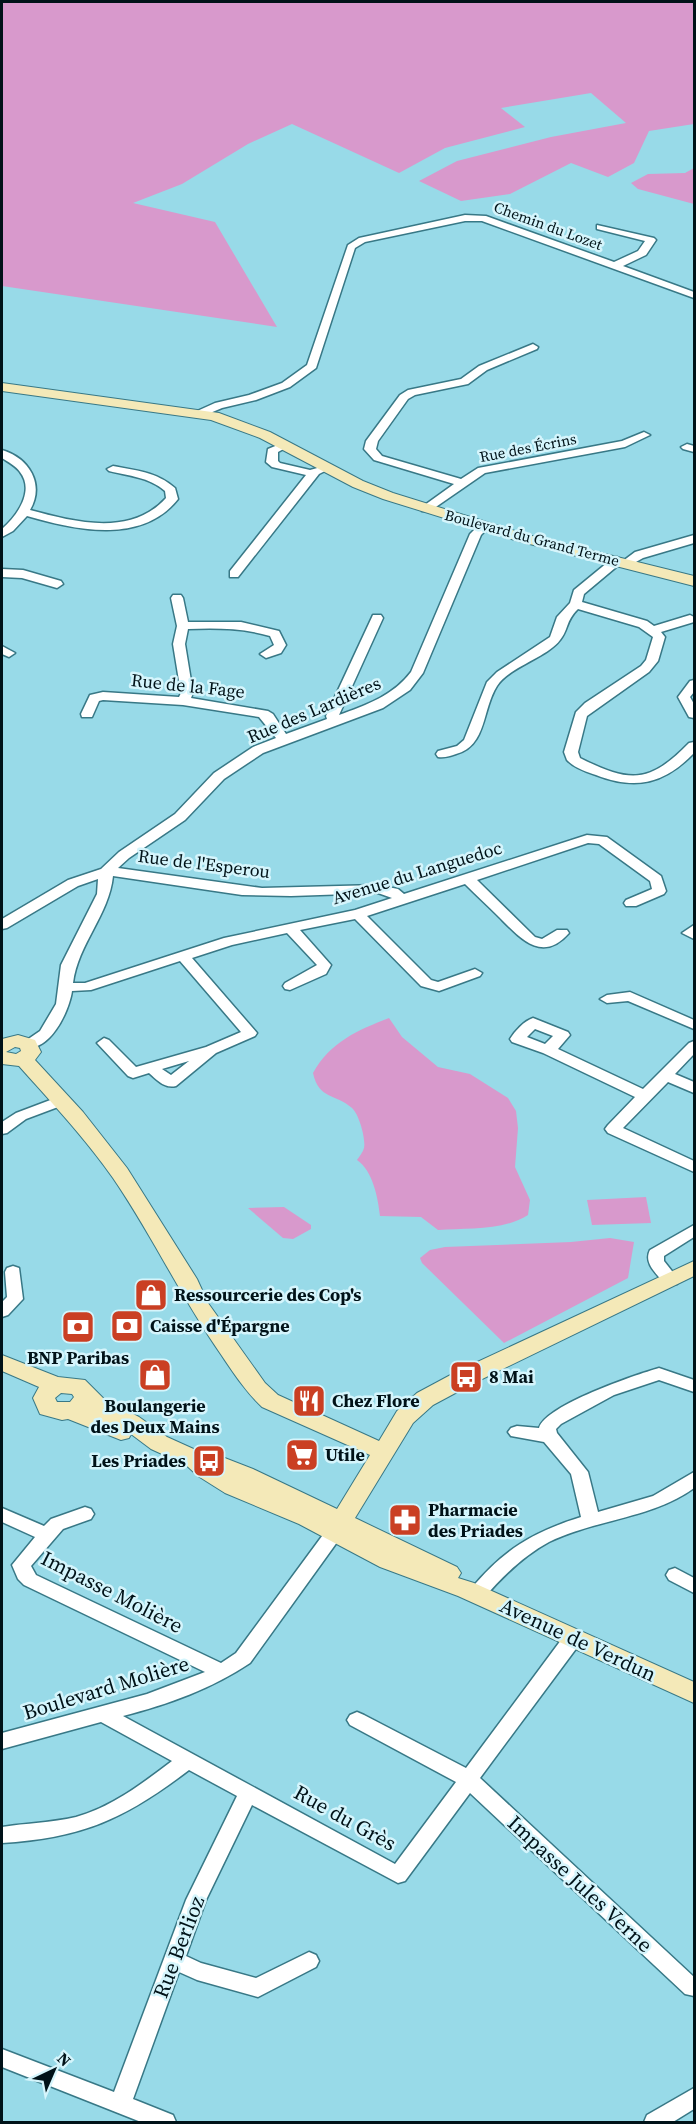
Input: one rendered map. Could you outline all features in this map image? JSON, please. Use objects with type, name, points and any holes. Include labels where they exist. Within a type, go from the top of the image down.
[{"type":"street","name":"Chemin du Lozet","points":[[199,414],[219,405],[252,398],[286,385],[312,366],[351,248],[362,240],[456,220],[478,218],[496,222],[694,295]]},
{"type":"street","points":[[600,227],[651,240],[642,253],[614,266]]},
{"type":"street","points":[[461,483],[378,458],[370,449],[372,441],[404,397],[412,392],[464,382],[483,368],[533,347]]},
{"type":"street","name":"Boulevard du Grand Terme","points":[[2,387],[199,414],[281,446],[320,470],[426,509],[483,527],[694,581]]},
{"type":"street","name":"Rue des Écrins","points":[[426,509],[482,470],[625,444],[644,435]]},
{"type":"street","points":[[2,453],[25,470],[30,479],[30,492],[25,512],[18,522],[2,534]]},
{"type":"street","points":[[25,512],[73,524],[115,526],[152,519],[161,513],[172,500],[171,490],[164,483],[149,475],[113,469]]},
{"type":"street","points":[[234,574],[320,470]]},
{"type":"street","name":"Rue des Lardières","points":[[2,926],[73,883],[106,872],[124,855],[180,817],[219,776],[258,750],[362,712],[406,687],[417,673],[476,534],[483,527]]},
{"type":"street","points":[[443,754],[462,749],[470,741],[491,685],[501,675],[555,639],[563,617],[576,604],[578,593],[622,562],[694,539]]},
{"type":"street","points":[[2,573],[23,574],[57,584]]},
{"type":"street","points":[[177,598],[183,626],[179,645],[188,693],[183,701]]},
{"type":"street","points":[[576,604],[643,624],[653,630],[659,638],[652,661],[645,669],[590,706],[581,715],[571,752],[574,760],[595,771],[625,780],[637,781],[662,774],[694,746]]},
{"type":"street","points":[[335,721],[332,716],[377,618]]},
{"type":"street","points":[[653,630],[690,619]]},
{"type":"street","points":[[183,626],[225,623],[265,630],[275,634],[280,645],[277,650],[266,654]]},
{"type":"street","points":[[694,684],[684,697],[694,714]]},
{"type":"street","name":"Rue de la Fage","points":[[87,714],[94,698],[103,696],[183,701],[263,714],[268,717],[283,739]]},
{"type":"street","name":"Avenue du Languedoc","points":[[67,987],[86,987],[229,941],[358,914],[587,838],[602,840],[656,879],[659,891],[631,903]]},
{"type":"street","points":[[3,1044],[12,1061],[46,1034],[63,1004],[67,987],[68,965],[104,894],[106,872]]},
{"type":"street","name":"Rue de l'Esperou","points":[[106,872],[126,872],[262,892],[378,890],[393,892],[402,900]]},
{"type":"street","points":[[467,878],[530,940],[544,944],[562,933]]},
{"type":"street","points":[[358,914],[426,983],[440,987],[475,974]]},
{"type":"street","points":[[289,927],[324,965],[321,971],[290,986]]},
{"type":"street","points":[[694,929],[689,933],[694,935]]},
{"type":"street","points":[[104,1043],[133,1072],[211,1050],[250,1033],[183,956]]},
{"type":"street","points":[[607,999],[630,996],[694,1024]]},
{"type":"street","points":[[694,1046],[613,1129],[694,1167]]},
{"type":"street","points":[[151,1067],[171,1083],[211,1050]]},
{"type":"street","points":[[548,1050],[645,1096]]},
{"type":"street","points":[[26,1052],[61,1101],[120,1173],[186,1279],[199,1306],[257,1389],[270,1401],[282,1407],[384,1452]]},
{"type":"street","points":[[665,1075],[694,1088]]},
{"type":"street","points":[[2,1129],[21,1116],[61,1101]]},
{"type":"street","points":[[671,1280],[656,1262],[656,1254],[694,1230]]},
{"type":"street","points":[[338,1527],[405,1417],[438,1390],[694,1268]]},
{"type":"street","points":[[2,1311],[15,1299],[13,1272]]},
{"type":"street","points":[[2,1363],[50,1391]]},
{"type":"street","points":[[548,1436],[548,1427],[555,1420],[618,1388],[659,1374],[694,1386]]},
{"type":"street","points":[[2,1377],[50,1391]]},
{"type":"street","name":"Avenue de Verdun","points":[[50,1391],[45,1403],[54,1411],[78,1404],[131,1423],[159,1443],[194,1459],[208,1473],[227,1484],[308,1519],[338,1527],[364,1549],[413,1570],[472,1591],[693,1693]]},
{"type":"street","points":[[517,1432],[548,1436],[575,1466],[587,1496],[591,1521]]},
{"type":"street","points":[[472,1591],[515,1556],[544,1537],[591,1521],[644,1508],[686,1486],[694,1479]]},
{"type":"street","name":"Impasse Molière","points":[[84,1514],[57,1524],[21,1565],[24,1574],[30,1580],[223,1672]]},
{"type":"street","name":"Impasse Molière","points":[[2,1515],[47,1535]]},
{"type":"street","name":"Boulevard Molière","points":[[2,1741],[187,1690],[223,1672],[243,1658],[338,1527]]},
{"type":"street","points":[[675,1575],[694,1586]]},
{"type":"street","name":"Rue du Grès","points":[[103,1714],[399,1875],[574,1637]]},
{"type":"street","name":"Impasse Jules Verne","points":[[357,1720],[468,1779],[692,1988]]},
{"type":"street","points":[[2,1835],[75,1825],[112,1810],[151,1789],[188,1761]]},
{"type":"street","name":"Rue Berlioz","points":[[120,2105],[196,1900],[248,1793]]},
{"type":"street","points":[[174,1959],[197,1971],[258,1988],[309,1961]]},
{"type":"street","points":[[2,2058],[165,2122]]},
{"type":"street","points":[[655,2122],[694,2098]]},
{"type":"shaded area","points":[[2,2],[694,2],[694,124],[649,131],[634,163],[608,177],[571,163],[510,194],[461,201],[419,181],[457,161],[551,137],[626,123],[591,93],[501,108],[525,127],[445,148],[399,173],[292,124],[248,144],[182,184],[133,203],[215,222],[277,327],[2,286]]},
{"type":"shaded area","points":[[694,168],[694,204],[638,189],[631,183],[648,174],[685,173]]},
{"type":"shaded area","points":[[389,1018],[402,1037],[438,1067],[470,1074],[508,1098],[516,1111],[518,1128],[515,1167],[530,1200],[528,1215],[496,1226],[438,1230],[421,1217],[380,1216],[371,1178],[357,1160],[363,1151],[364,1144],[357,1116],[346,1103],[323,1092],[313,1073],[336,1045],[366,1027]]},
{"type":"shaded area","points":[[646,1197],[651,1223],[592,1225],[587,1200]]},
{"type":"shaded area","points":[[284,1207],[311,1225],[311,1229],[293,1239],[283,1238],[248,1208]]},
{"type":"shaded area","points":[[610,1238],[634,1242],[628,1278],[504,1343],[422,1263],[420,1258],[430,1250],[445,1247],[571,1242]]},
{"type":"place","name":"Ressourcerie des Cop's","points":[[151,1295]]},
{"type":"place","name":"Caisse d'Épargne","points":[[127,1326]]},
{"type":"place","name":"BNP Paribas","points":[[78,1327]]},
{"type":"place","name":"Boulangerie des Deux Mains","points":[[155,1375]]},
{"type":"place","name":"8 Mai","points":[[466,1377]]},
{"type":"place","name":"Chez Flore","points":[[309,1401]]},
{"type":"place","name":"Utile","points":[[302,1455]]},
{"type":"place","name":"Les Priades","points":[[209,1461]]},
{"type":"place","name":"Pharmacie des Priades","points":[[405,1520]]}]
